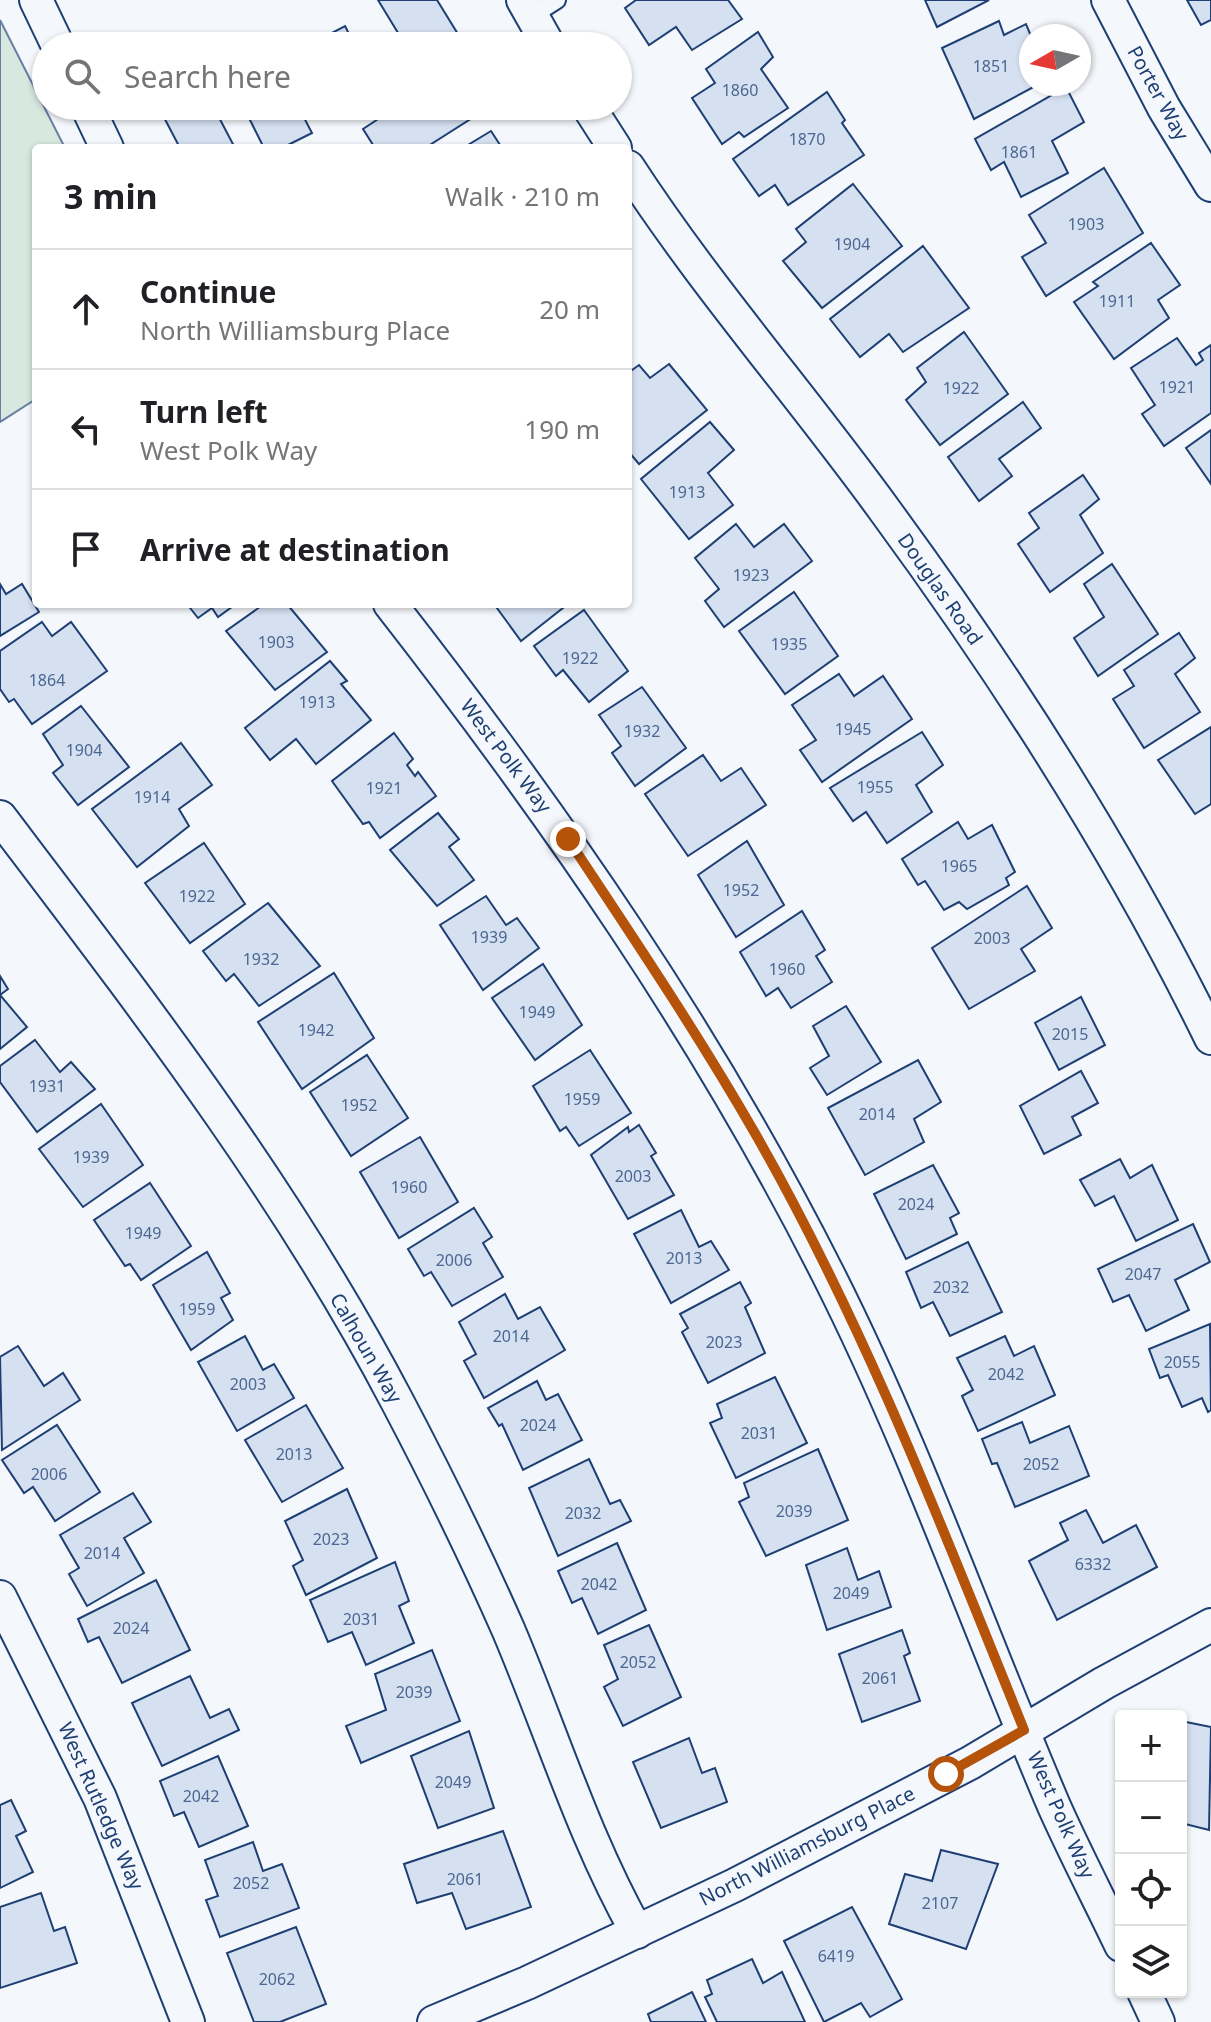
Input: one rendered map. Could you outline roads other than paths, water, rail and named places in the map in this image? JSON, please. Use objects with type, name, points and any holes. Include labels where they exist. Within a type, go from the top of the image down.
[{"type":"street","points":[[36,0],[51,32]]},
{"type":"street","name":"Porter Way","points":[[1108,0],[1164,108],[1211,185]]},
{"type":"street","points":[[537,5],[545,32]]},
{"type":"street","points":[[94,120],[105,144]]},
{"type":"street","points":[[597,120],[612,144]]},
{"type":"street","name":"Douglas Road","points":[[632,172],[886,511],[968,629],[1085,810],[1211,1038]]},
{"type":"street","name":"West Polk Way","points":[[393,608],[568,839],[664,982],[757,1137],[830,1277],[918,1467],[1055,1808],[1115,1933]]},
{"type":"street","name":"Calhoun Way","points":[[0,817],[174,1046],[279,1199],[397,1400],[507,1627],[604,1873],[637,1932]]},
{"type":"street","name":"West Rutledge Way","points":[[0,1597],[100,1798],[188,2022]]},
{"type":"street","name":"North Williamsburg Place","points":[[434,2022],[637,1932],[970,1763],[1211,1625]]},
{"type":"street","points":[[1147,1998],[1158,2022]]}]
